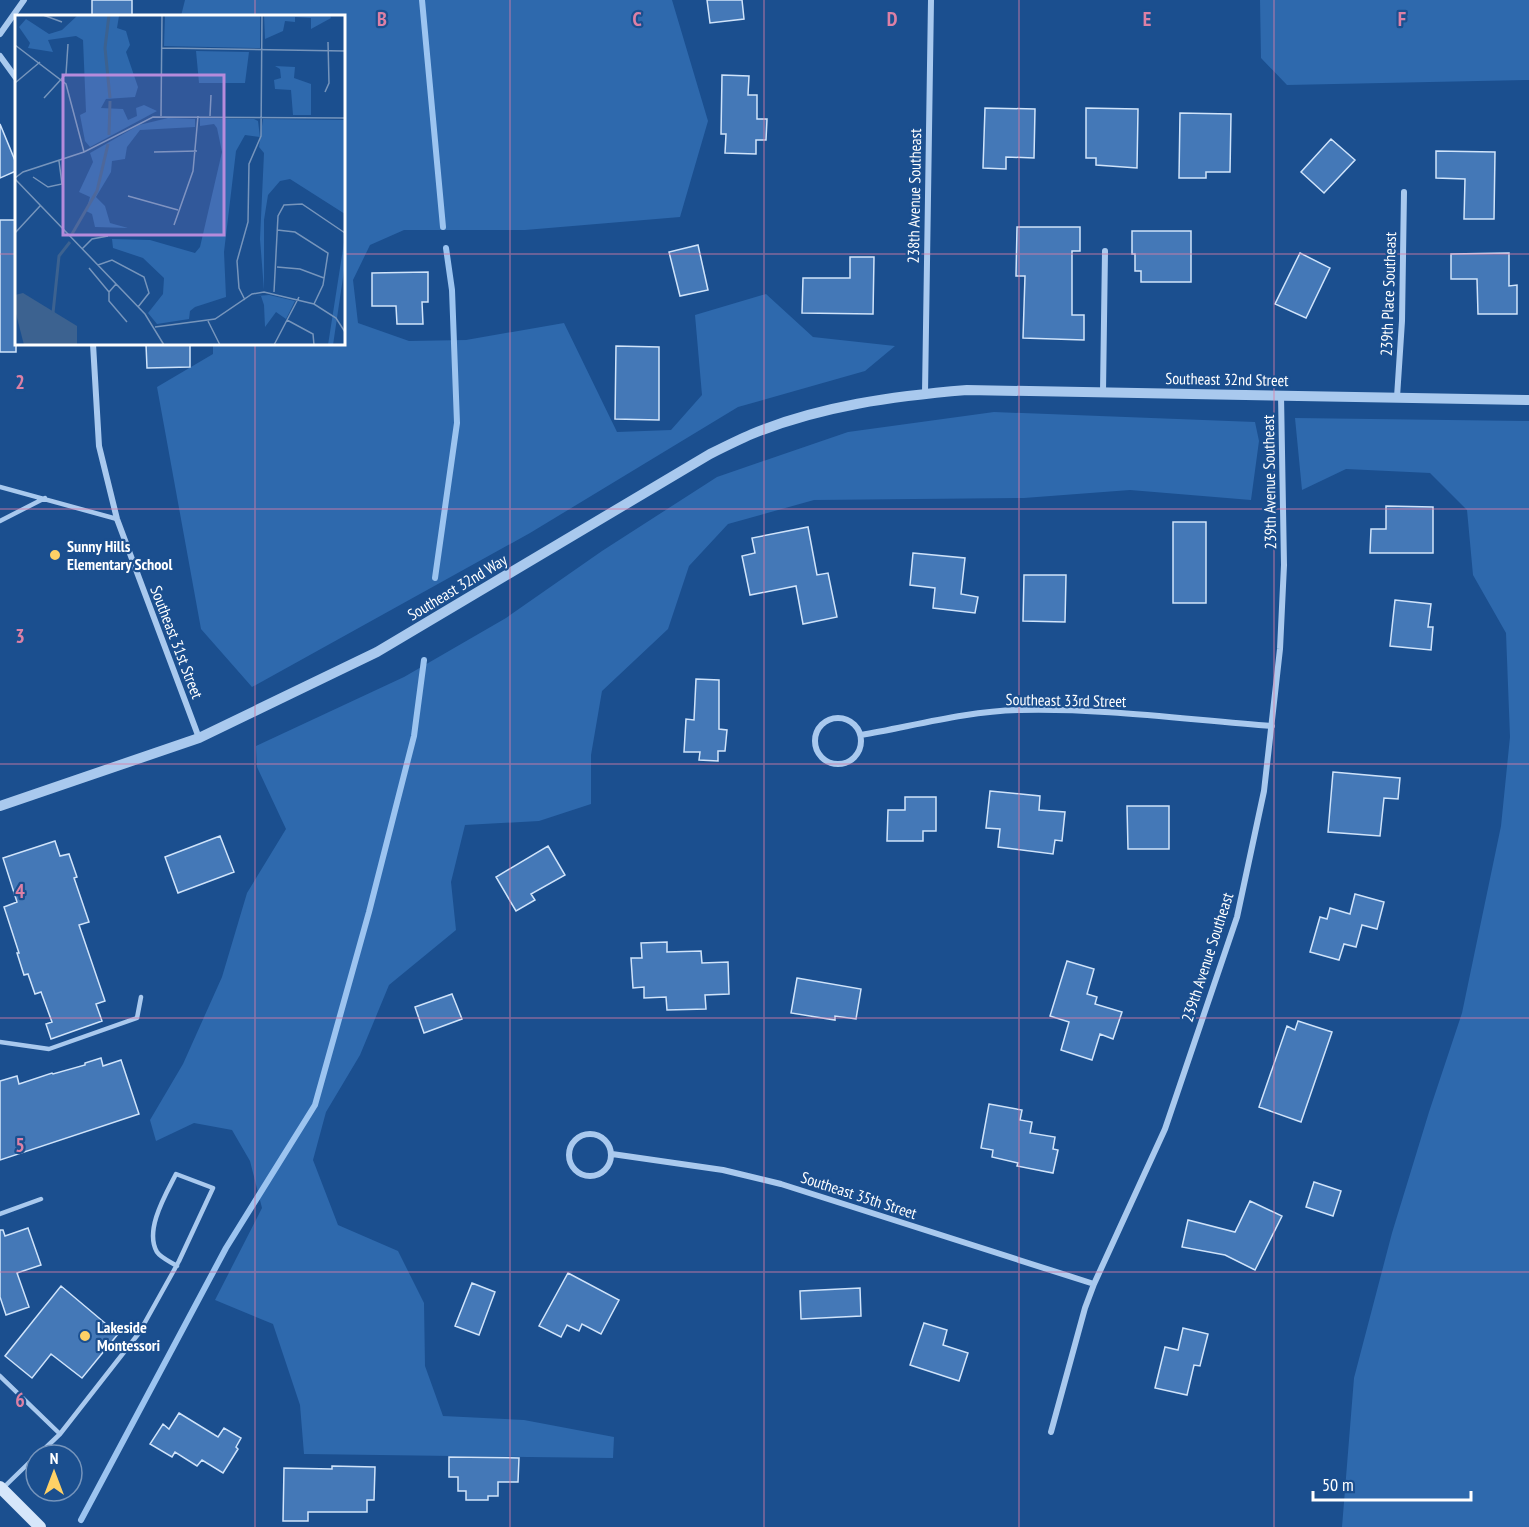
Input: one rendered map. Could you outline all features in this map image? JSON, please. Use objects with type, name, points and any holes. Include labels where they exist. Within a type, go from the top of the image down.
[{"type":"main road","points":[[1,1488],[40,1527]]},
{"type":"street","points":[[0,34],[24,0]]},
{"type":"street","name":"238th Avenue Southeast","points":[[924,393],[931,0]]},
{"type":"street","points":[[0,56],[15,77]]},
{"type":"street","name":"239th Place Southeast","points":[[1397,397],[1402,321],[1404,192]]},
{"type":"street","points":[[1103,392],[1105,251]]},
{"type":"street","name":"Southeast 31st Street","points":[[93,345],[99,446],[117,519],[199,738]]},
{"type":"street","name":"Southeast 32nd Street","points":[[924,393],[967,390],[1529,400]]},
{"type":"street","name":"Southeast 32nd Way","points":[[0,806],[199,738],[377,652],[489,587],[631,499],[752,434],[803,416],[857,403],[924,393]]},
{"type":"street","name":"239th Avenue Southeast","points":[[1051,1432],[1085,1308],[1165,1129],[1237,917],[1264,791],[1280,649],[1284,565],[1281,395]]},
{"type":"street","name":"Southeast 33rd Street","points":[[861,735],[970,715],[1018,710],[1075,711],[1272,726]]},
{"type":"street","points":[[836,718],[852,722],[861,735],[860,751],[849,762],[841,765],[825,761],[816,747],[817,731],[828,720],[836,718]]},
{"type":"street","points":[[590,1134],[603,1138],[612,1154],[609,1166],[593,1176],[580,1174],[571,1164],[569,1157],[572,1143],[583,1135],[590,1134]]},
{"type":"street","name":"Southeast 35th Street","points":[[612,1154],[723,1170],[781,1184],[1094,1284]]},
{"type":"lane","points":[[0,487],[117,519]]},
{"type":"lane","points":[[0,521],[45,498]]},
{"type":"lane","points":[[0,1042],[49,1049],[137,1018],[141,998]]},
{"type":"lane","points":[[51,1443],[139,1333],[177,1266],[213,1188],[176,1174],[156,1215],[154,1245],[158,1254],[177,1266]]},
{"type":"lane","points":[[0,1214],[41,1199]]},
{"type":"lane","points":[[0,1376],[60,1434]]},
{"type":"lane","points":[[1,1488],[24,1468]]},
{"type":"shaded area","points":[[185,0],[672,0],[708,121],[680,217],[525,230],[404,230],[370,245],[353,280],[358,323],[409,341],[466,340],[564,323],[617,432],[671,430],[702,395],[695,315],[766,294],[813,337],[895,346],[865,371],[738,407],[530,533],[252,687],[201,629],[157,387],[213,354],[213,345],[345,345],[345,15],[181,15]]},
{"type":"shaded area","points":[[1260,0],[1529,0],[1529,80],[1287,85],[1261,58]]},
{"type":"shaded area","points":[[994,412],[1255,422],[1259,441],[1251,500],[1130,490],[1024,498],[814,500],[728,524],[689,566],[668,629],[602,691],[591,755],[591,804],[539,821],[465,825],[451,882],[456,930],[389,985],[360,1055],[326,1112],[313,1160],[338,1225],[398,1251],[424,1303],[425,1366],[443,1416],[524,1420],[614,1437],[613,1458],[304,1454],[300,1405],[273,1324],[215,1300],[262,1208],[250,1161],[232,1130],[194,1123],[156,1141],[150,1120],[183,1064],[222,977],[247,893],[286,829],[257,767],[256,746],[404,677],[506,618],[602,551],[717,477],[848,432]]},
{"type":"shaded area","points":[[1295,418],[1529,421],[1529,1527],[1342,1527],[1354,1378],[1392,1233],[1462,1013],[1501,826],[1510,737],[1506,633],[1473,575],[1467,510],[1430,473],[1346,469],[1302,490]]},
{"type":"building","points":[[92,0],[132,0],[132,15],[92,15]]},
{"type":"building","points":[[707,0],[742,0],[744,19],[710,23]]},
{"type":"building","points":[[722,75],[749,76],[748,95],[757,95],[757,119],[767,119],[766,140],[756,140],[756,154],[725,153],[726,134],[721,134]]},
{"type":"building","points":[[985,108],[1035,109],[1034,158],[1006,157],[1006,169],[983,168]]},
{"type":"building","points":[[1086,108],[1138,109],[1137,168],[1096,165],[1096,158],[1086,158]]},
{"type":"building","points":[[1180,113],[1231,114],[1230,172],[1206,172],[1206,178],[1179,178]]},
{"type":"building","points":[[0,124],[15,161],[15,171],[0,178]]},
{"type":"building","points":[[1331,139],[1355,160],[1324,193],[1301,172]]},
{"type":"building","points":[[1436,151],[1495,152],[1494,219],[1464,219],[1465,179],[1436,178]]},
{"type":"building","points":[[0,220],[15,220],[16,352],[0,352]]},
{"type":"building","points":[[1017,227],[1080,227],[1080,251],[1072,251],[1072,315],[1084,315],[1084,340],[1023,338],[1025,276],[1016,276]]},
{"type":"building","points":[[1132,231],[1191,231],[1191,282],[1141,282],[1141,271],[1135,271],[1135,254],[1132,254]]},
{"type":"building","points":[[698,245],[708,290],[680,296],[669,252]]},
{"type":"building","points":[[1300,253],[1330,268],[1306,318],[1275,304]]},
{"type":"building","points":[[1509,253],[1509,286],[1517,285],[1517,314],[1478,314],[1477,279],[1451,279],[1451,254]]},
{"type":"building","points":[[850,257],[874,257],[873,314],[802,313],[803,278],[850,278]]},
{"type":"building","points":[[428,272],[428,302],[422,302],[423,324],[397,324],[396,306],[372,306],[372,273]]},
{"type":"building","points":[[146,345],[190,345],[190,367],[147,368]]},
{"type":"building","points":[[616,346],[659,347],[659,420],[615,419]]},
{"type":"building","points":[[1386,506],[1433,507],[1433,553],[1370,553],[1371,529],[1386,529]]},
{"type":"building","points":[[1173,522],[1206,522],[1206,603],[1173,603]]},
{"type":"building","points":[[808,527],[817,575],[828,573],[837,617],[803,624],[796,586],[750,595],[742,556],[755,553],[752,538]]},
{"type":"building","points":[[913,553],[965,558],[961,594],[978,597],[975,613],[933,608],[935,588],[910,585]]},
{"type":"building","points":[[1024,575],[1066,575],[1065,622],[1023,621]]},
{"type":"building","points":[[1395,600],[1431,604],[1428,627],[1433,627],[1431,650],[1390,646]]},
{"type":"building","points":[[696,679],[719,680],[719,729],[727,730],[725,751],[718,751],[718,761],[699,760],[700,752],[684,752],[686,719],[694,720]]},
{"type":"building","points":[[1333,772],[1400,778],[1398,799],[1384,798],[1380,836],[1328,832]]},
{"type":"building","points":[[990,791],[1040,796],[1039,810],[1065,812],[1062,841],[1055,840],[1053,854],[998,847],[1000,829],[986,828]]},
{"type":"building","points":[[905,797],[936,797],[936,831],[923,831],[923,841],[887,841],[888,810],[905,810]]},
{"type":"building","points":[[1127,806],[1169,806],[1169,849],[1128,849]]},
{"type":"building","points":[[220,836],[234,872],[178,893],[165,857]]},
{"type":"building","points":[[55,841],[60,856],[69,854],[77,877],[74,878],[89,922],[79,925],[105,1001],[96,1004],[102,1021],[51,1039],[46,1024],[52,1022],[41,992],[35,994],[28,974],[24,975],[4,907],[17,902],[3,858]]},
{"type":"building","points":[[548,846],[565,875],[531,894],[535,900],[516,911],[496,877]]},
{"type":"building","points":[[1355,894],[1384,902],[1377,929],[1362,925],[1356,947],[1344,944],[1339,960],[1310,952],[1320,917],[1327,919],[1330,908],[1350,914]]},
{"type":"building","points":[[667,942],[667,952],[701,951],[702,963],[728,962],[729,994],[705,995],[706,1009],[667,1010],[666,997],[644,998],[644,987],[633,988],[631,958],[642,958],[641,943]]},
{"type":"building","points":[[1067,961],[1094,969],[1087,994],[1097,997],[1095,1004],[1122,1012],[1113,1039],[1100,1034],[1092,1060],[1061,1050],[1069,1022],[1050,1016]]},
{"type":"building","points":[[797,978],[861,989],[856,1019],[835,1016],[835,1020],[791,1013]]},
{"type":"building","points":[[452,994],[462,1019],[424,1033],[415,1007]]},
{"type":"building","points":[[1298,1021],[1332,1032],[1301,1122],[1259,1107],[1287,1026],[1295,1030]]},
{"type":"building","points":[[101,1058],[103,1066],[121,1060],[139,1114],[0,1160],[0,1081],[17,1076],[19,1084],[85,1065],[85,1063]]},
{"type":"building","points":[[989,1104],[1022,1110],[1020,1120],[1032,1122],[1030,1133],[1055,1137],[1053,1149],[1058,1150],[1053,1173],[1017,1166],[1018,1163],[992,1157],[993,1150],[981,1148]]},
{"type":"building","points":[[1314,1182],[1341,1191],[1333,1216],[1306,1207]]},
{"type":"building","points":[[1250,1201],[1282,1216],[1255,1270],[1225,1255],[1182,1247],[1188,1220],[1235,1232]]},
{"type":"building","points":[[28,1228],[41,1265],[17,1273],[29,1307],[6,1315],[0,1297],[0,1230],[3,1230],[5,1236]]},
{"type":"building","points":[[568,1273],[619,1300],[601,1334],[582,1324],[579,1331],[567,1325],[561,1337],[539,1326]]},
{"type":"building","points":[[472,1283],[495,1292],[479,1335],[455,1326]]},
{"type":"building","points":[[61,1286],[118,1334],[82,1378],[51,1354],[32,1378],[5,1356]]},
{"type":"building","points":[[860,1288],[861,1316],[801,1319],[800,1291]]},
{"type":"building","points":[[924,1323],[947,1330],[943,1345],[968,1353],[959,1381],[910,1365]]},
{"type":"building","points":[[1183,1328],[1208,1334],[1200,1366],[1194,1365],[1187,1395],[1155,1388],[1165,1347],[1178,1350]]},
{"type":"building","points":[[179,1413],[218,1437],[224,1428],[241,1438],[236,1447],[238,1449],[223,1473],[202,1460],[197,1466],[175,1452],[172,1457],[150,1444],[163,1424],[169,1429]]},
{"type":"building","points":[[449,1457],[519,1458],[518,1482],[498,1482],[498,1496],[488,1496],[488,1500],[466,1500],[466,1491],[458,1491],[458,1477],[449,1477]]},
{"type":"building","points":[[332,1466],[375,1467],[374,1500],[367,1500],[367,1512],[308,1512],[308,1521],[283,1521],[284,1468],[332,1469]]},
{"type":"waterway","points":[[422,0],[443,227]]},
{"type":"waterway","points":[[435,578],[457,423],[452,290],[446,248]]},
{"type":"waterway","points":[[81,1520],[226,1248],[315,1105],[369,912],[414,736],[424,660]]},
{"type":"place","name":"Sunny Hills Elementary School","points":[[55,555]]},
{"type":"place","name":"Lakeside Montessori","points":[[85,1336]]}]
